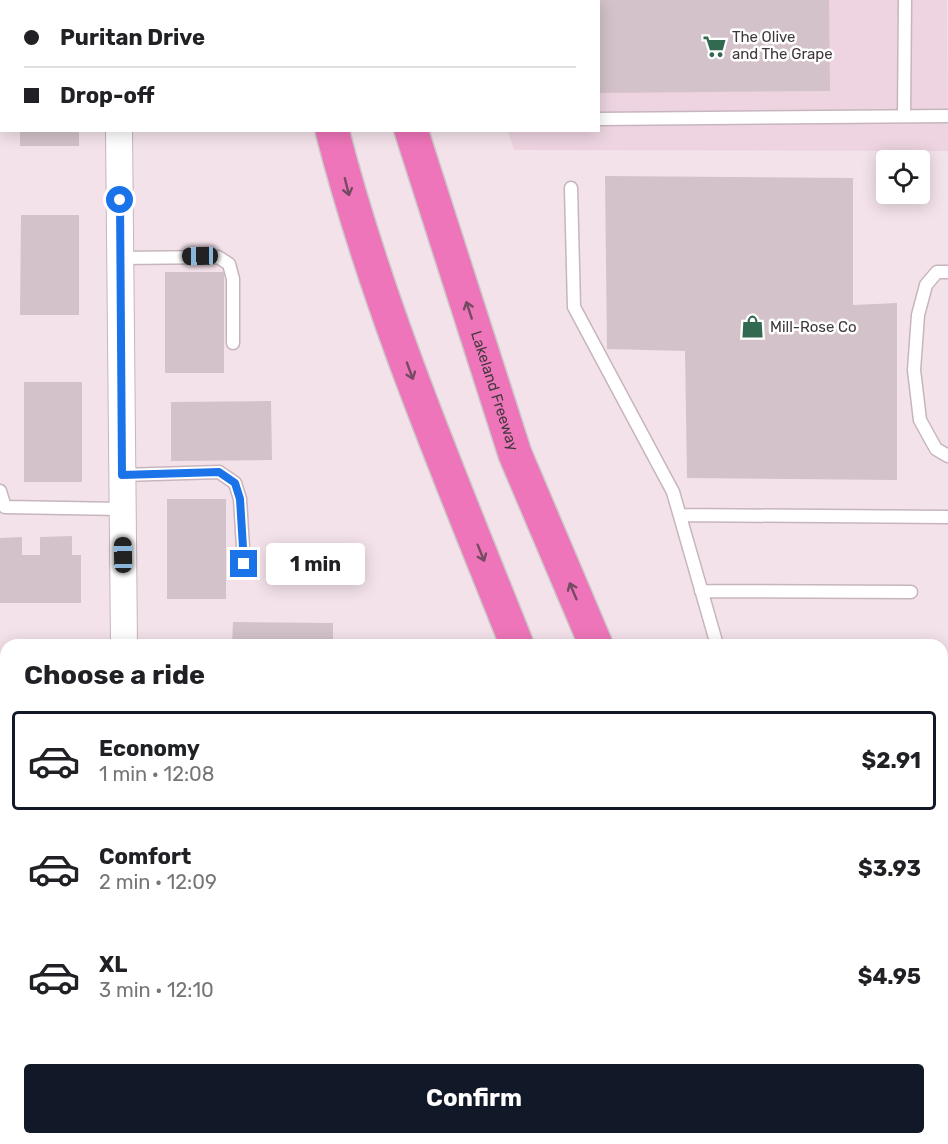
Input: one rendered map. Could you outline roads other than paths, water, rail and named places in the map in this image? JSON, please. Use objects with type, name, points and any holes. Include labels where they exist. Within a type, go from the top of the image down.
[{"type":"highway","points":[[333,132],[351,203],[428,422],[515,639]]},
{"type":"highway","name":"Lakeland Freeway","points":[[412,132],[515,454],[593,639]]},
{"type":"street","points":[[119,132],[124,639]]},
{"type":"lane","points":[[904,116],[905,0]]},
{"type":"lane","points":[[600,119],[948,116]]},
{"type":"lane","points":[[571,188],[574,307],[673,492],[715,639]]},
{"type":"lane","points":[[120,258],[218,257],[229,264],[233,279],[233,343]]},
{"type":"lane","points":[[948,272],[937,272],[926,285],[918,315],[914,370],[921,420],[936,449],[948,456]]},
{"type":"lane","points":[[122,475],[219,472],[235,483],[240,499],[244,564]]},
{"type":"lane","points":[[0,491],[5,507],[122,509]]},
{"type":"lane","points":[[680,515],[948,517]]},
{"type":"lane","points":[[701,591],[911,592]]},
{"type":"place","name":"The Olive and The Grape","points":[[714,46]]},
{"type":"place","name":"Mill-Rose Co","points":[[752,327]]}]
